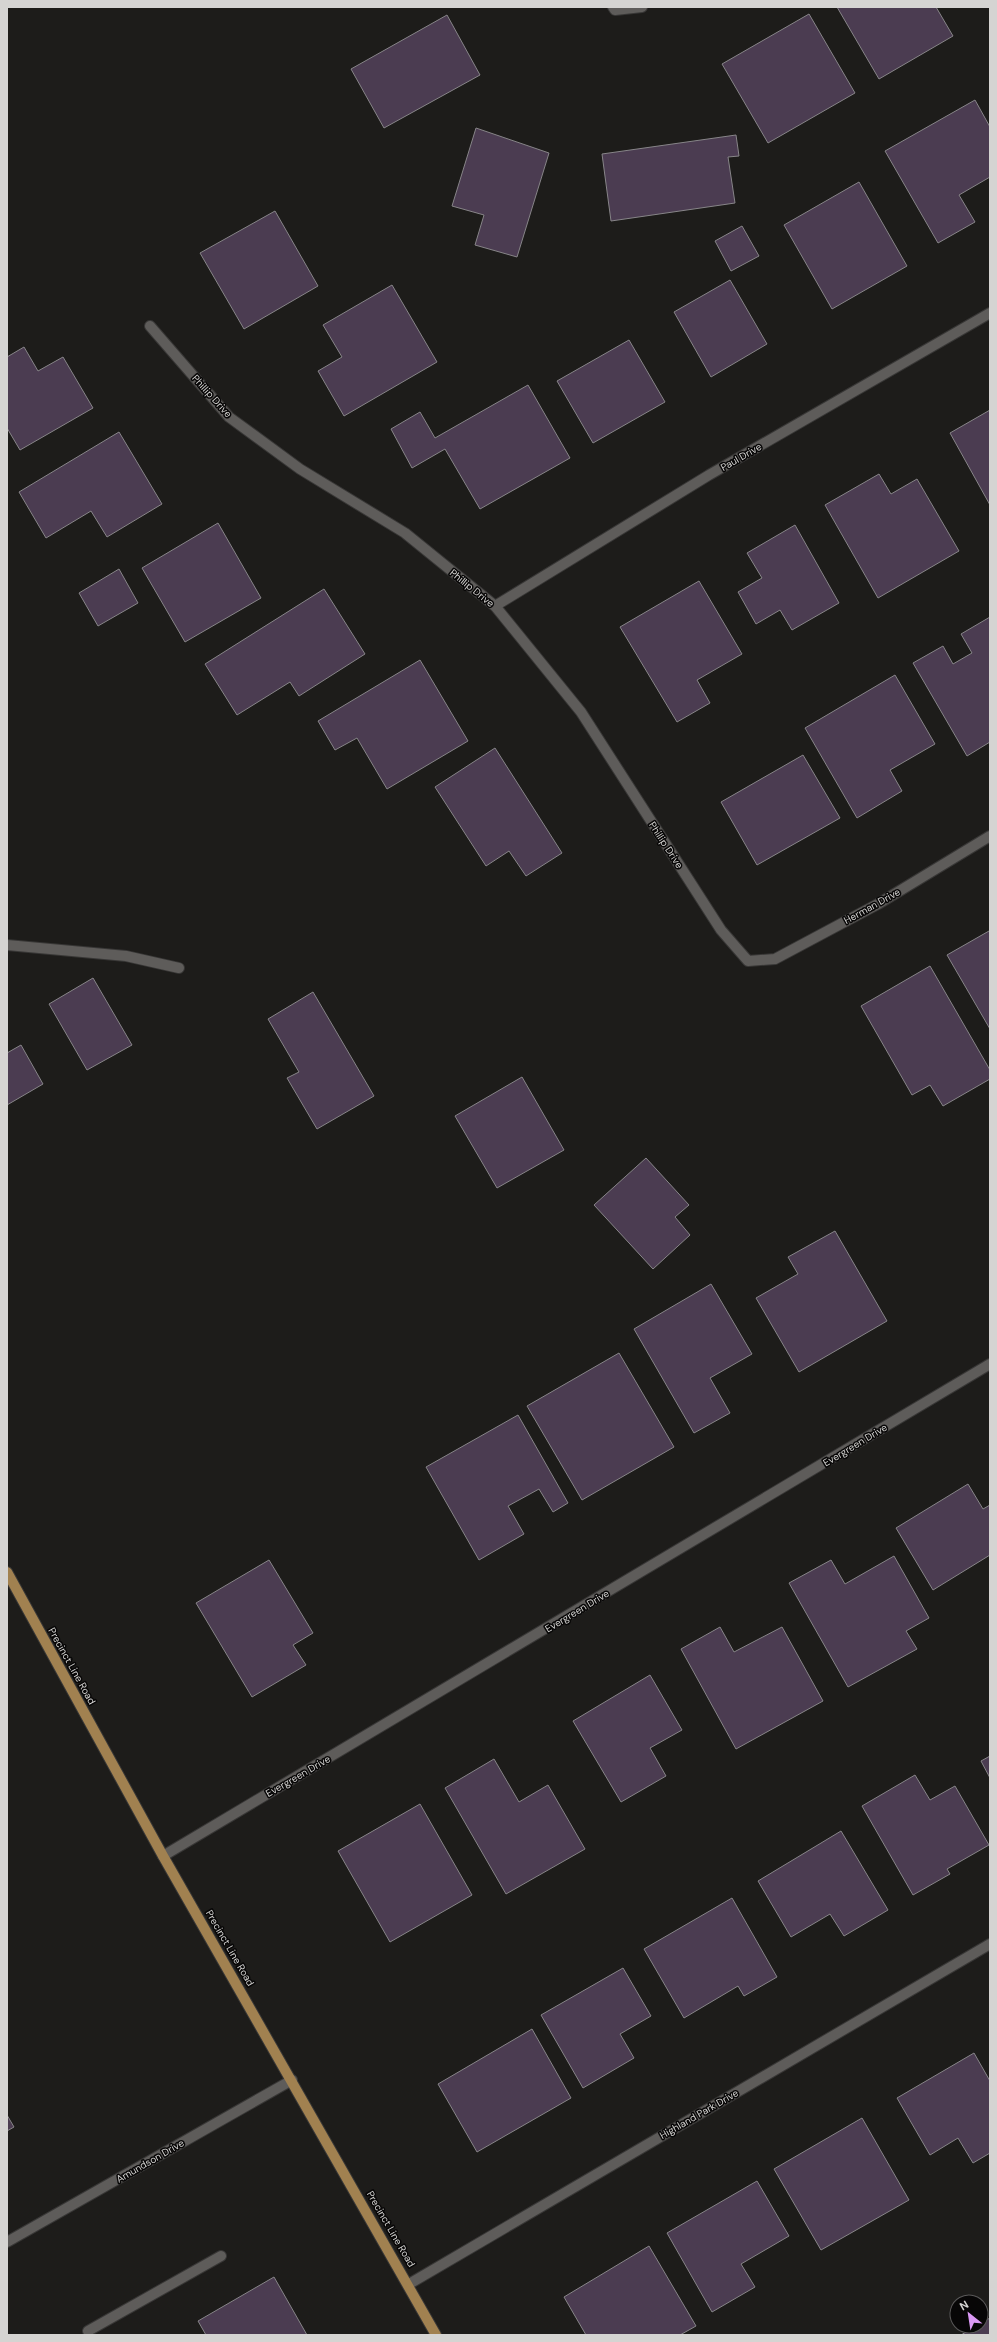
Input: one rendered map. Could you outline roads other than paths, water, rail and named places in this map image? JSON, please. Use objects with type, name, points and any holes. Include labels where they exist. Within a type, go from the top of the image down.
[{"type":"main road","name":"Precinct Line Road","points":[[7,1572],[163,1856],[409,2284],[436,2335]]},
{"type":"street","points":[[613,7],[616,10],[630,10],[642,7]]},
{"type":"street","name":"Paul Drive","points":[[495,606],[709,475],[990,312]]},
{"type":"street","name":"Phillip Drive","points":[[150,326],[229,417],[300,469],[404,533],[495,606],[580,712],[721,930],[748,961]]},
{"type":"street","name":"Herman Drive","points":[[748,961],[775,959],[878,904],[990,836]]},
{"type":"street","points":[[7,945],[126,956],[179,968]]},
{"type":"street","name":"Evergreen Drive","points":[[163,1856],[990,1364]]},
{"type":"street","name":"Highland Park Drive","points":[[409,2284],[990,1944]]},
{"type":"street","name":"Amundson Drive","points":[[7,2242],[292,2080]]},
{"type":"street","points":[[86,2334],[221,2256]]}]
